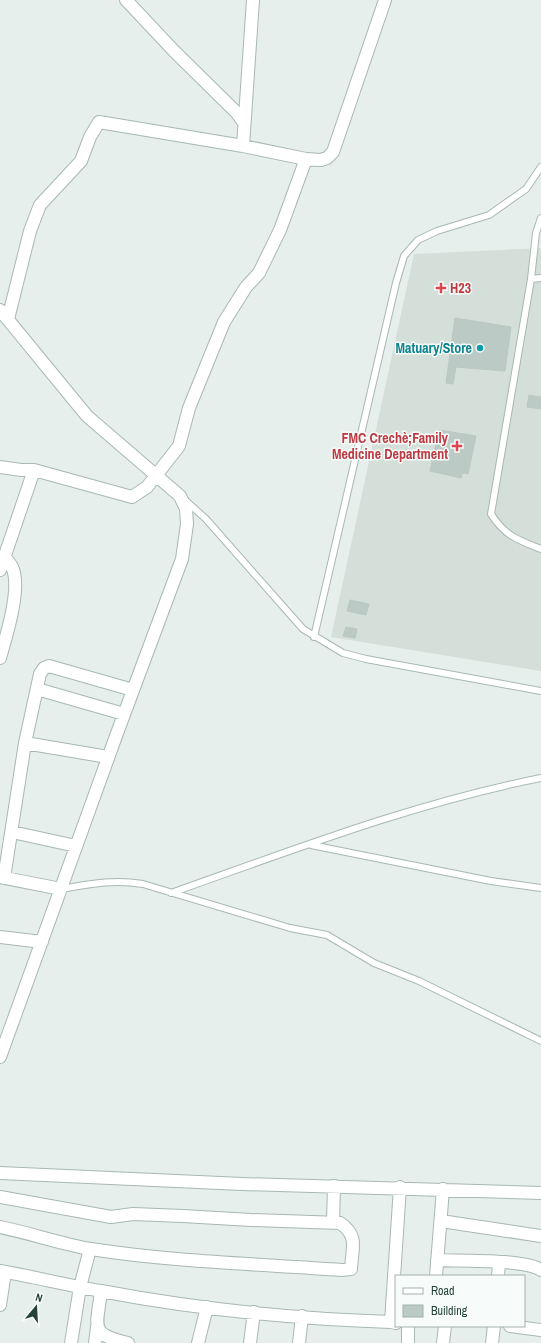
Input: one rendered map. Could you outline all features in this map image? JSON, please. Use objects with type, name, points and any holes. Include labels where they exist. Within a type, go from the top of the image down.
[{"type":"street","points":[[126,0],[174,51],[238,112],[244,123]]},
{"type":"street","points":[[243,146],[253,0]]},
{"type":"street","points":[[0,1057],[108,757],[182,559],[187,524],[186,509],[180,496],[87,416],[4,315],[30,231],[40,205],[81,161],[90,137],[99,122],[243,146],[306,159],[321,160],[327,158],[333,152],[385,0]]},
{"type":"street","points":[[0,467],[34,470],[132,497],[147,487],[179,446],[190,408],[224,322],[263,266],[280,230],[306,159]]},
{"type":"street","points":[[0,570],[34,470]]},
{"type":"street","points":[[0,658],[14,596],[15,578],[12,567],[5,557]]},
{"type":"street","points":[[61,889],[2,877],[12,832],[25,743],[40,674],[44,668],[49,666],[133,690]]},
{"type":"street","points":[[37,689],[124,714]]},
{"type":"street","points":[[25,743],[108,757]]},
{"type":"street","points":[[12,832],[76,846]]},
{"type":"street","points":[[0,937],[42,942]]},
{"type":"street","points":[[0,1173],[82,1178],[400,1187],[541,1193]]},
{"type":"street","points":[[333,1223],[334,1186]]},
{"type":"street","points":[[396,1275],[400,1187]]},
{"type":"street","points":[[436,1275],[443,1189]]},
{"type":"street","points":[[0,1197],[111,1217],[133,1214],[340,1223],[348,1229],[353,1237],[351,1269],[342,1270],[207,1261],[90,1249],[0,1227]]},
{"type":"street","points":[[441,1221],[541,1236]]},
{"type":"street","points":[[71,1343],[80,1287],[90,1249]]},
{"type":"street","points":[[437,1260],[536,1266],[541,1270]]},
{"type":"street","points":[[498,1275],[499,1263]]},
{"type":"street","points":[[0,1305],[2,1272],[102,1292],[207,1307],[302,1316],[394,1322],[395,1300]]},
{"type":"street","points":[[94,1343],[102,1292]]},
{"type":"street","points":[[198,1343],[207,1307]]},
{"type":"street","points":[[250,1343],[254,1312]]},
{"type":"street","points":[[299,1343],[302,1316]]},
{"type":"street","points":[[97,1327],[101,1334],[107,1338],[128,1343]]},
{"type":"street","points":[[408,1327],[408,1343]]},
{"type":"street","points":[[443,1343],[445,1327]]},
{"type":"street","points":[[492,1343],[494,1327]]},
{"type":"street","points":[[518,1327],[541,1330]]},
{"type":"lane","points":[[314,637],[396,283],[404,256],[418,240],[438,231],[489,215],[526,189],[541,167]]},
{"type":"lane","points":[[541,218],[536,233],[531,279],[491,514],[499,527],[512,538],[541,549]]},
{"type":"lane","points":[[531,279],[541,278]]},
{"type":"lane","points":[[180,496],[206,519],[304,630],[343,653],[366,659],[541,692]]},
{"type":"lane","points":[[171,893],[391,817],[487,789],[541,778]]},
{"type":"lane","points":[[310,844],[491,881],[541,888]]},
{"type":"lane","points":[[61,889],[101,882],[125,881],[290,928],[327,935],[374,963],[419,981],[541,1041]]},
{"type":"shaded area","name":"FMC Crechè;Family Medicine Department","points":[[541,248],[541,671],[331,637],[414,254]]},
{"type":"building","points":[[455,318],[511,327],[505,371],[456,367],[453,384],[446,383]]},
{"type":"building","points":[[529,395],[541,397],[541,409],[527,407]]},
{"type":"building","points":[[439,430],[476,436],[468,474],[462,473],[461,478],[430,471]]},
{"type":"building","points":[[350,600],[369,604],[366,615],[347,611]]},
{"type":"building","points":[[346,627],[357,629],[355,638],[343,636]]},
{"type":"place","name":"H23","points":[[441,288]]},
{"type":"place","name":"Matuary/Store","points":[[480,348]]},
{"type":"place","name":"FMC Crechè;Family Medicine Department","points":[[457,446]]}]
